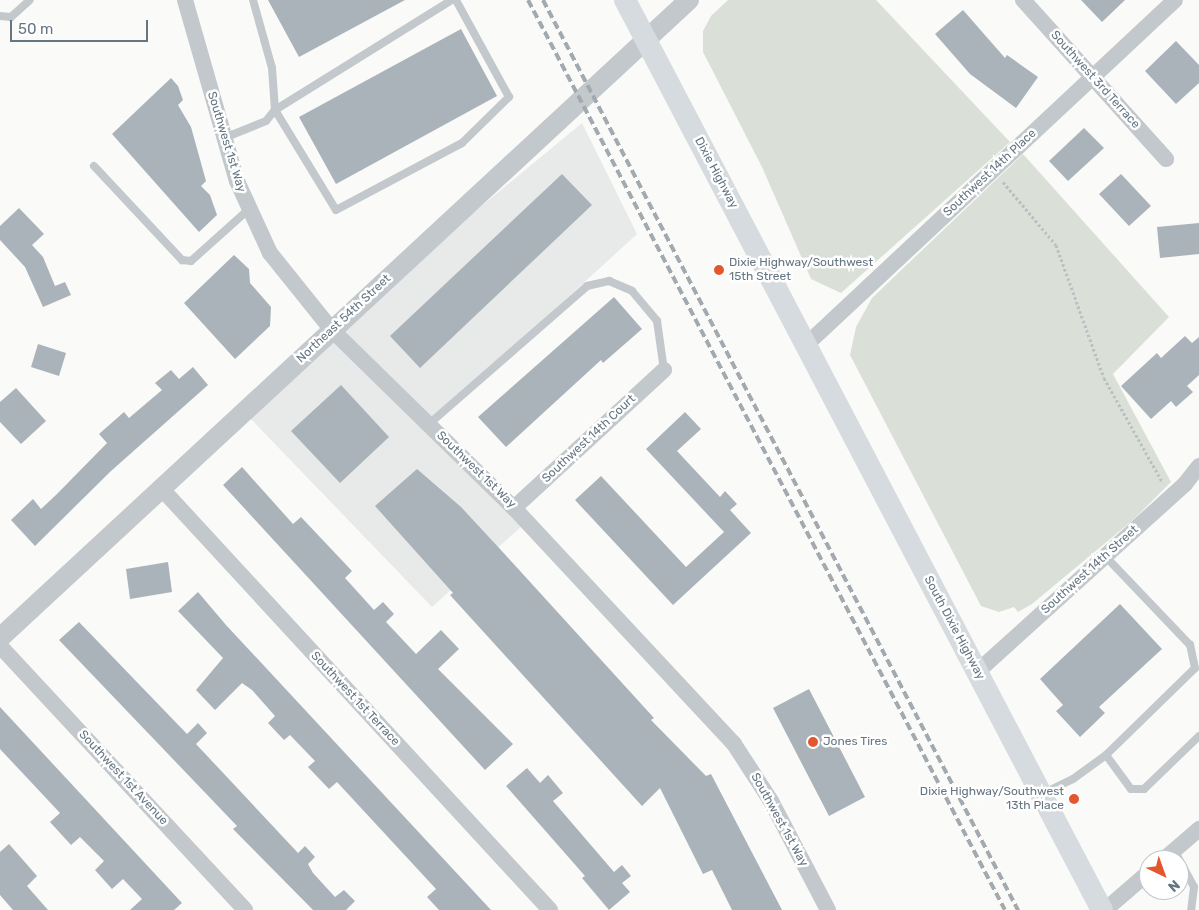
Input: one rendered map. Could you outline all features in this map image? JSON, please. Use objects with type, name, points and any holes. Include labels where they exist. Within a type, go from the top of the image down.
[{"type":"main road","name":"Dixie Highway","points":[[625,0],[806,345]]},
{"type":"main road","name":"South Dixie Highway","points":[[806,345],[1041,794],[1104,910]]},
{"type":"street","name":"Southwest 1st Way","points":[[185,0],[224,138],[248,210],[270,253],[332,330],[514,508],[734,744],[772,801],[828,910]]},
{"type":"street","name":"Northeast 54th Street","points":[[0,638],[689,0]]},
{"type":"street","name":"Southwest 3rd Terrace","points":[[1023,0],[1166,159]]},
{"type":"street","name":"Southwest 14th Place","points":[[806,345],[1175,0]]},
{"type":"street","name":"Southwest 14th Court","points":[[514,508],[664,370]]},
{"type":"street","name":"Southwest 14th Street","points":[[977,672],[1172,496],[1199,466]]},
{"type":"street","name":"Southwest 1st Terrace","points":[[160,488],[550,910]]},
{"type":"street","name":"Southwest 1st Avenue","points":[[0,646],[246,910]]},
{"type":"street","points":[[1174,850],[1199,828]]},
{"type":"street","points":[[1104,910],[1139,880]]},
{"type":"lane","points":[[0,16],[11,17],[30,0]]},
{"type":"lane","points":[[253,0],[272,68],[275,110],[336,210],[462,143],[509,97],[456,0]]},
{"type":"lane","points":[[224,138],[266,121],[275,110],[452,0]]},
{"type":"lane","points":[[94,166],[182,260],[191,261],[248,210]]},
{"type":"lane","points":[[429,424],[587,286],[594,284],[609,281],[632,291],[657,321],[664,370]]},
{"type":"lane","points":[[1041,794],[1070,781],[1106,755],[1197,668],[1190,645],[1105,556]]},
{"type":"lane","points":[[1106,755],[1131,789],[1144,789],[1199,736]]},
{"type":"lane","points":[[1191,910],[1196,885]]},
{"type":"path","points":[[993,170],[1056,245],[1104,378],[1172,496]]},
{"type":"shaded area","points":[[728,0],[876,0],[1010,142],[841,293],[811,279],[762,167],[703,52],[703,31],[711,16]]},
{"type":"shaded area","points":[[582,123],[637,234],[424,429],[523,525],[432,607],[249,417],[472,214]]},
{"type":"shaded area","points":[[1023,154],[1169,317],[1113,374],[1171,482],[1134,519],[1032,604],[1018,612],[1014,607],[999,612],[981,606],[850,355],[856,327],[872,298]]},
{"type":"building","points":[[268,0],[405,0],[299,57]]},
{"type":"building","points":[[1081,0],[1125,0],[1102,22]]},
{"type":"building","points":[[963,10],[1005,58],[1007,55],[1038,77],[1016,108],[970,74],[935,34]]},
{"type":"building","points":[[461,29],[497,96],[336,184],[299,117]]},
{"type":"building","points":[[1176,41],[1199,65],[1199,83],[1176,104],[1145,71]]},
{"type":"building","points":[[171,78],[178,86],[183,100],[178,105],[191,127],[206,181],[201,186],[210,195],[217,215],[199,232],[112,134]]},
{"type":"building","points":[[1084,128],[1104,148],[1068,181],[1049,161]]},
{"type":"building","points":[[562,174],[592,205],[420,368],[390,336]]},
{"type":"building","points":[[1121,174],[1151,206],[1129,226],[1099,194]]},
{"type":"building","points":[[19,208],[44,234],[32,245],[43,257],[55,286],[65,282],[71,295],[43,307],[25,267],[0,240],[0,226]]},
{"type":"building","points":[[1199,223],[1199,254],[1160,258],[1157,227]]},
{"type":"building","points":[[234,255],[249,269],[250,283],[271,307],[270,326],[235,359],[184,303]]},
{"type":"building","points":[[614,297],[642,329],[603,363],[601,360],[506,447],[478,417]]},
{"type":"building","points":[[1185,336],[1192,343],[1199,337],[1199,375],[1187,386],[1193,392],[1176,407],[1171,401],[1151,419],[1121,386],[1157,353],[1161,358]]},
{"type":"building","points":[[38,344],[66,353],[59,376],[31,367]]},
{"type":"building","points":[[193,367],[208,385],[111,471],[35,546],[11,520],[33,499],[41,509],[57,494],[107,443],[99,434],[124,412],[129,418],[162,390],[155,383],[171,370],[179,379]]},
{"type":"building","points":[[341,385],[389,437],[340,483],[291,431]]},
{"type":"building","points":[[16,388],[46,421],[21,444],[0,422],[0,402]]},
{"type":"building","points":[[685,412],[701,429],[677,451],[720,497],[725,491],[737,504],[730,510],[751,533],[673,605],[575,500],[601,476],[686,567],[724,532],[646,449]]},
{"type":"building","points":[[242,467],[293,524],[301,517],[352,571],[345,578],[374,610],[383,602],[394,614],[386,622],[416,654],[441,630],[459,649],[438,669],[513,744],[485,770],[223,485]]},
{"type":"building","points":[[417,469],[461,507],[654,718],[651,720],[706,776],[711,774],[782,910],[732,910],[712,870],[703,874],[660,788],[642,806],[450,595],[453,593],[375,506]]},
{"type":"building","points":[[168,562],[172,592],[130,599],[126,569]]},
{"type":"building","points":[[198,592],[226,625],[491,910],[439,910],[427,897],[436,889],[337,782],[329,789],[308,767],[315,761],[290,735],[284,740],[268,723],[275,716],[252,690],[242,683],[215,710],[196,690],[223,658],[178,611]]},
{"type":"building","points":[[1120,604],[1162,649],[1099,707],[1105,713],[1080,737],[1056,711],[1063,705],[1040,679]]},
{"type":"building","points":[[79,622],[187,734],[198,723],[207,733],[196,744],[298,853],[305,846],[315,857],[308,864],[313,873],[335,897],[344,890],[355,901],[346,910],[313,910],[233,829],[237,826],[59,640]]},
{"type":"building","points":[[809,689],[865,797],[829,816],[773,708]]},
{"type":"building","points":[[0,707],[182,903],[174,910],[130,910],[142,899],[123,879],[112,889],[95,870],[104,861],[80,837],[71,845],[50,822],[60,813],[0,749]]},
{"type":"building","points":[[527,768],[540,783],[548,775],[563,793],[553,801],[614,872],[622,865],[631,876],[622,883],[630,892],[609,910],[582,878],[585,876],[506,786]]},
{"type":"building","points":[[9,844],[37,876],[27,886],[48,910],[13,910],[0,895],[0,852]]},
{"type":"railway","points":[[528,0],[1005,910]]},
{"type":"railway","points":[[543,0],[1018,910]]},
{"type":"place","name":"Dixie Highway/Southwest 15th Street","points":[[719,270]]},
{"type":"place","name":"Jones Tires","points":[[813,742]]},
{"type":"place","name":"Dixie Highway/Southwest 13th Place","points":[[1074,799]]}]
